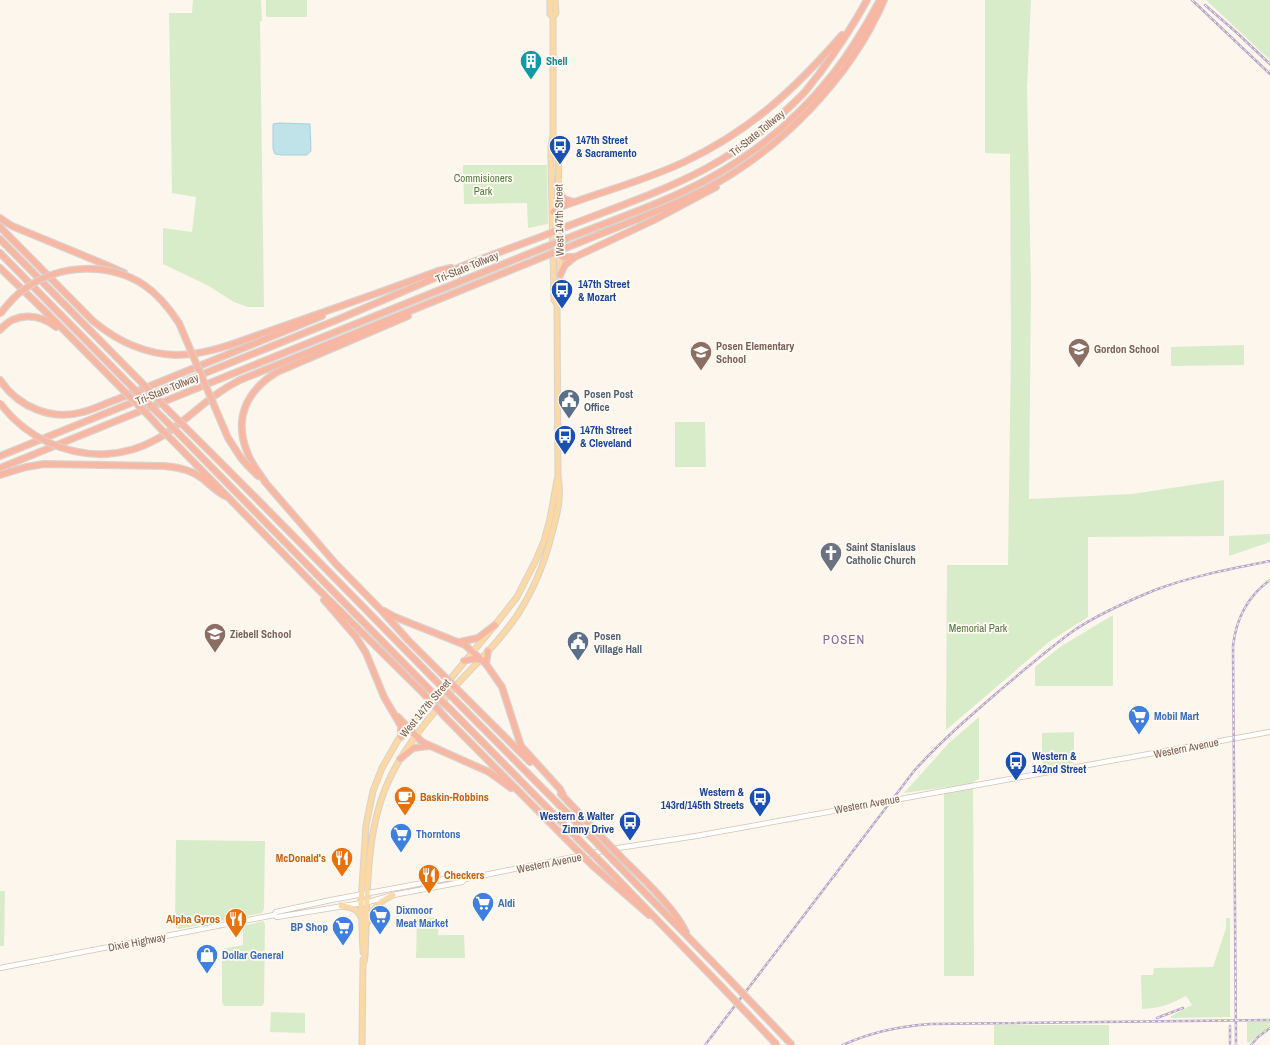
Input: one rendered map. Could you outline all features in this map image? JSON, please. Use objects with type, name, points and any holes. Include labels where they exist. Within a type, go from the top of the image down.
[{"type":"highway","name":"Tri-State Tollway","points":[[0,456],[339,319],[465,265],[667,187],[705,169],[737,150],[775,120],[803,94],[826,64],[867,0]]},
{"type":"highway","name":"Tri-State Tollway","points":[[0,468],[670,197],[707,180],[740,160],[779,130],[807,104],[833,74],[860,35],[880,0]]},
{"type":"highway","points":[[0,403],[8,413],[31,433],[47,442],[76,452],[107,454],[122,452],[137,448],[164,436],[220,392],[240,380],[578,243],[703,190],[742,166],[774,142],[800,119],[841,73],[863,41],[884,0]]},
{"type":"highway","points":[[553,212],[558,208],[683,162],[738,131],[764,113],[799,82],[858,16]]},
{"type":"highway","points":[[560,275],[565,265],[575,257],[654,220],[702,195],[736,174],[742,166]]},
{"type":"highway","points":[[558,190],[564,199],[570,202],[576,202]]},
{"type":"highway","points":[[0,218],[12,226],[104,264],[129,276],[156,294],[169,308],[179,323],[228,438],[241,458],[250,464],[336,564],[408,640],[563,795],[661,898],[683,926],[687,936]]},
{"type":"highway","points":[[0,227],[100,326],[113,336],[128,344],[152,352],[180,355],[209,351],[342,306],[438,271],[465,265]]},
{"type":"highway","points":[[0,239],[166,408],[275,516],[338,583],[590,836],[792,1045]]},
{"type":"highway","points":[[553,252],[566,258],[575,257]]},
{"type":"highway","points":[[0,253],[661,923],[777,1045]]},
{"type":"highway","points":[[0,268],[44,310],[321,592],[362,644],[384,698],[394,712],[415,735],[420,740],[489,772],[522,795]]},
{"type":"highway","points":[[0,314],[8,303],[25,288],[52,274],[70,270],[86,269],[110,271],[129,276]]},
{"type":"highway","points":[[250,464],[242,433],[243,414],[248,400],[255,389],[263,381],[277,372],[437,303],[449,295]]},
{"type":"highway","points":[[0,380],[15,397],[32,408],[57,415],[80,413],[295,328],[342,306]]},
{"type":"highway","points":[[0,330],[8,323],[18,318],[31,316],[39,317],[51,323],[78,345]]},
{"type":"highway","points":[[0,475],[26,467],[44,464],[164,466],[181,468],[197,475],[218,492],[230,499]]},
{"type":"highway","points":[[326,599],[424,694],[593,866],[645,912],[661,923]]},
{"type":"highway","points":[[381,610],[401,620],[460,642],[486,664],[502,687],[521,746],[560,789],[563,795]]},
{"type":"highway","points":[[460,642],[478,638],[495,625]]},
{"type":"highway","points":[[486,664],[488,651]]},
{"type":"highway","points":[[464,661],[471,659],[480,660]]},
{"type":"highway","points":[[394,712],[400,726],[401,737]]},
{"type":"highway","points":[[400,760],[413,748],[419,746],[432,746]]},
{"type":"main road","name":"West 147th Street","points":[[550,0],[550,14],[553,17]]},
{"type":"main road","name":"West 147th Street","points":[[556,0],[556,13],[553,17],[553,136],[551,160],[554,300],[557,304]]},
{"type":"main road","name":"West 147th Street","points":[[364,928],[368,902],[371,846],[375,820],[390,779],[415,735],[518,614],[538,576],[548,549],[555,522],[560,489],[558,477],[557,304],[560,298],[560,255],[557,144],[553,136]]},
{"type":"main road","name":"West 147th Street","points":[[362,1045],[365,956],[361,903],[363,856],[368,810],[374,791],[382,768],[408,727],[428,706],[517,597],[536,560],[550,520],[558,477]]},
{"type":"main road","name":"Western Avenue","points":[[368,902],[393,895],[462,882],[465,879],[618,848],[696,836],[1270,732]]},
{"type":"main road","name":"Western Avenue","points":[[368,893],[462,876],[465,879]]},
{"type":"main road","name":"Dixie Highway","points":[[274,915],[276,912],[368,893]]},
{"type":"main road","points":[[364,928],[375,907],[384,899],[393,895]]},
{"type":"main road","name":"Dixie Highway","points":[[0,968],[274,915],[277,917],[368,902]]},
{"type":"main road","points":[[341,906],[353,908],[357,911],[360,915],[364,928]]},
{"type":"green space","points":[[193,0],[261,0],[262,21],[260,21],[264,307],[248,307],[234,302],[207,285],[163,264],[163,228],[192,232],[196,197],[172,193],[169,13],[192,13]]},
{"type":"green space","points":[[266,0],[307,0],[307,17],[268,17],[266,16]]},
{"type":"green space","name":"Memorial Park","points":[[985,0],[1031,0],[1027,87],[1031,286],[1029,499],[1132,494],[1224,480],[1224,536],[1088,537],[1088,617],[1050,641],[946,730],[947,565],[1008,565],[1011,347],[1010,154],[985,153]]},
{"type":"green space","points":[[1206,0],[1270,0],[1270,60]]},
{"type":"green space","name":"Commisioners Park","points":[[463,165],[547,165],[548,224],[528,228],[527,203],[464,204]]},
{"type":"green space","points":[[1244,345],[1244,365],[1171,366],[1171,347]]},
{"type":"green space","points":[[675,422],[705,422],[706,467],[675,467]]},
{"type":"green space","points":[[1270,534],[1270,542],[1229,556],[1229,536]]},
{"type":"green space","points":[[1113,615],[1113,686],[1035,686],[1035,667],[1060,647]]},
{"type":"green space","points":[[979,717],[979,779],[973,782],[974,976],[944,976],[944,790],[948,787],[904,793],[949,743]]},
{"type":"green space","points":[[1074,732],[1074,763],[1042,769],[1042,733]]},
{"type":"green space","points":[[176,840],[265,841],[264,909],[262,913],[179,929],[175,927]]},
{"type":"green space","points":[[0,891],[5,891],[4,946],[0,946]]},
{"type":"green space","points":[[417,917],[439,918],[438,935],[464,935],[465,958],[416,958]]},
{"type":"green space","points":[[1226,918],[1230,918],[1230,1017],[1171,1018],[1171,1016],[1192,1005],[1186,996],[1165,1006],[1142,1009],[1141,975],[1153,975],[1154,968],[1213,967],[1226,928]]},
{"type":"green space","points":[[263,921],[265,924],[264,1003],[262,1006],[224,1006],[222,1002],[222,949],[243,945],[243,926]]},
{"type":"green space","points":[[271,1012],[305,1013],[305,1033],[270,1032]]},
{"type":"green space","points":[[1270,1021],[1270,1026],[1249,1043],[1247,1041],[1247,1022]]},
{"type":"green space","points":[[994,1025],[1109,1025],[1109,1045],[994,1045]]},
{"type":"water","points":[[273,124],[310,124],[311,151],[307,155],[275,154],[273,149]]},
{"type":"railway","points":[[1192,0],[1270,74]]},
{"type":"railway","points":[[1205,5],[1270,64]]},
{"type":"railway","points":[[705,1045],[914,771],[944,740],[998,692],[1046,651],[1076,629],[1135,598],[1155,590],[1212,573],[1270,561]]},
{"type":"railway","points":[[1236,1045],[1233,646],[1237,627],[1244,609],[1255,593],[1270,580]]},
{"type":"railway","points":[[1157,1018],[1183,1008]]},
{"type":"railway","points":[[843,1045],[886,1030],[931,1024],[1270,1020]]},
{"type":"railway","points":[[1230,1026],[1230,1045]]},
{"type":"railway","points":[[1251,1045],[1258,1037],[1270,1028]]},
{"type":"place","name":"Shell","points":[[531,80]]},
{"type":"place","name":"147th Street & Sacramento","points":[[560,166]]},
{"type":"place","name":"147th Street & Mozart","points":[[562,310]]},
{"type":"place","name":"Gordon School","points":[[1079,368]]},
{"type":"place","name":"Posen Elementary School","points":[[701,372]]},
{"type":"place","name":"Posen Post Office","points":[[569,420]]},
{"type":"place","name":"147th Street & Cleveland","points":[[565,456]]},
{"type":"place","name":"Saint Stanislaus Catholic Church","points":[[831,572]]},
{"type":"place","name":"Ziebell School","points":[[215,654]]},
{"type":"place","name":"Posen Village Hall","points":[[578,662]]},
{"type":"place","name":"Mobil Mart","points":[[1139,736]]},
{"type":"place","name":"Western & 142nd Street","points":[[1016,782]]},
{"type":"place","name":"Baskin-Robbins","points":[[405,816]]},
{"type":"place","name":"Western & 143rd/145th Streets","points":[[760,818]]},
{"type":"place","name":"Western & Walter Zimny Drive","points":[[630,842]]},
{"type":"place","name":"Thorntons","points":[[401,854]]},
{"type":"place","name":"McDonald's","points":[[342,878]]},
{"type":"place","name":"Checkers","points":[[429,894]]},
{"type":"place","name":"Aldi","points":[[483,922]]},
{"type":"place","name":"Dixmoor Meat Market","points":[[380,936]]},
{"type":"place","name":"Alpha Gyros","points":[[236,938]]},
{"type":"place","name":"BP Shop","points":[[343,946]]},
{"type":"place","name":"Dollar General","points":[[207,974]]},
{"type":"district","name":"POSEN","points":[[844,639]]}]
